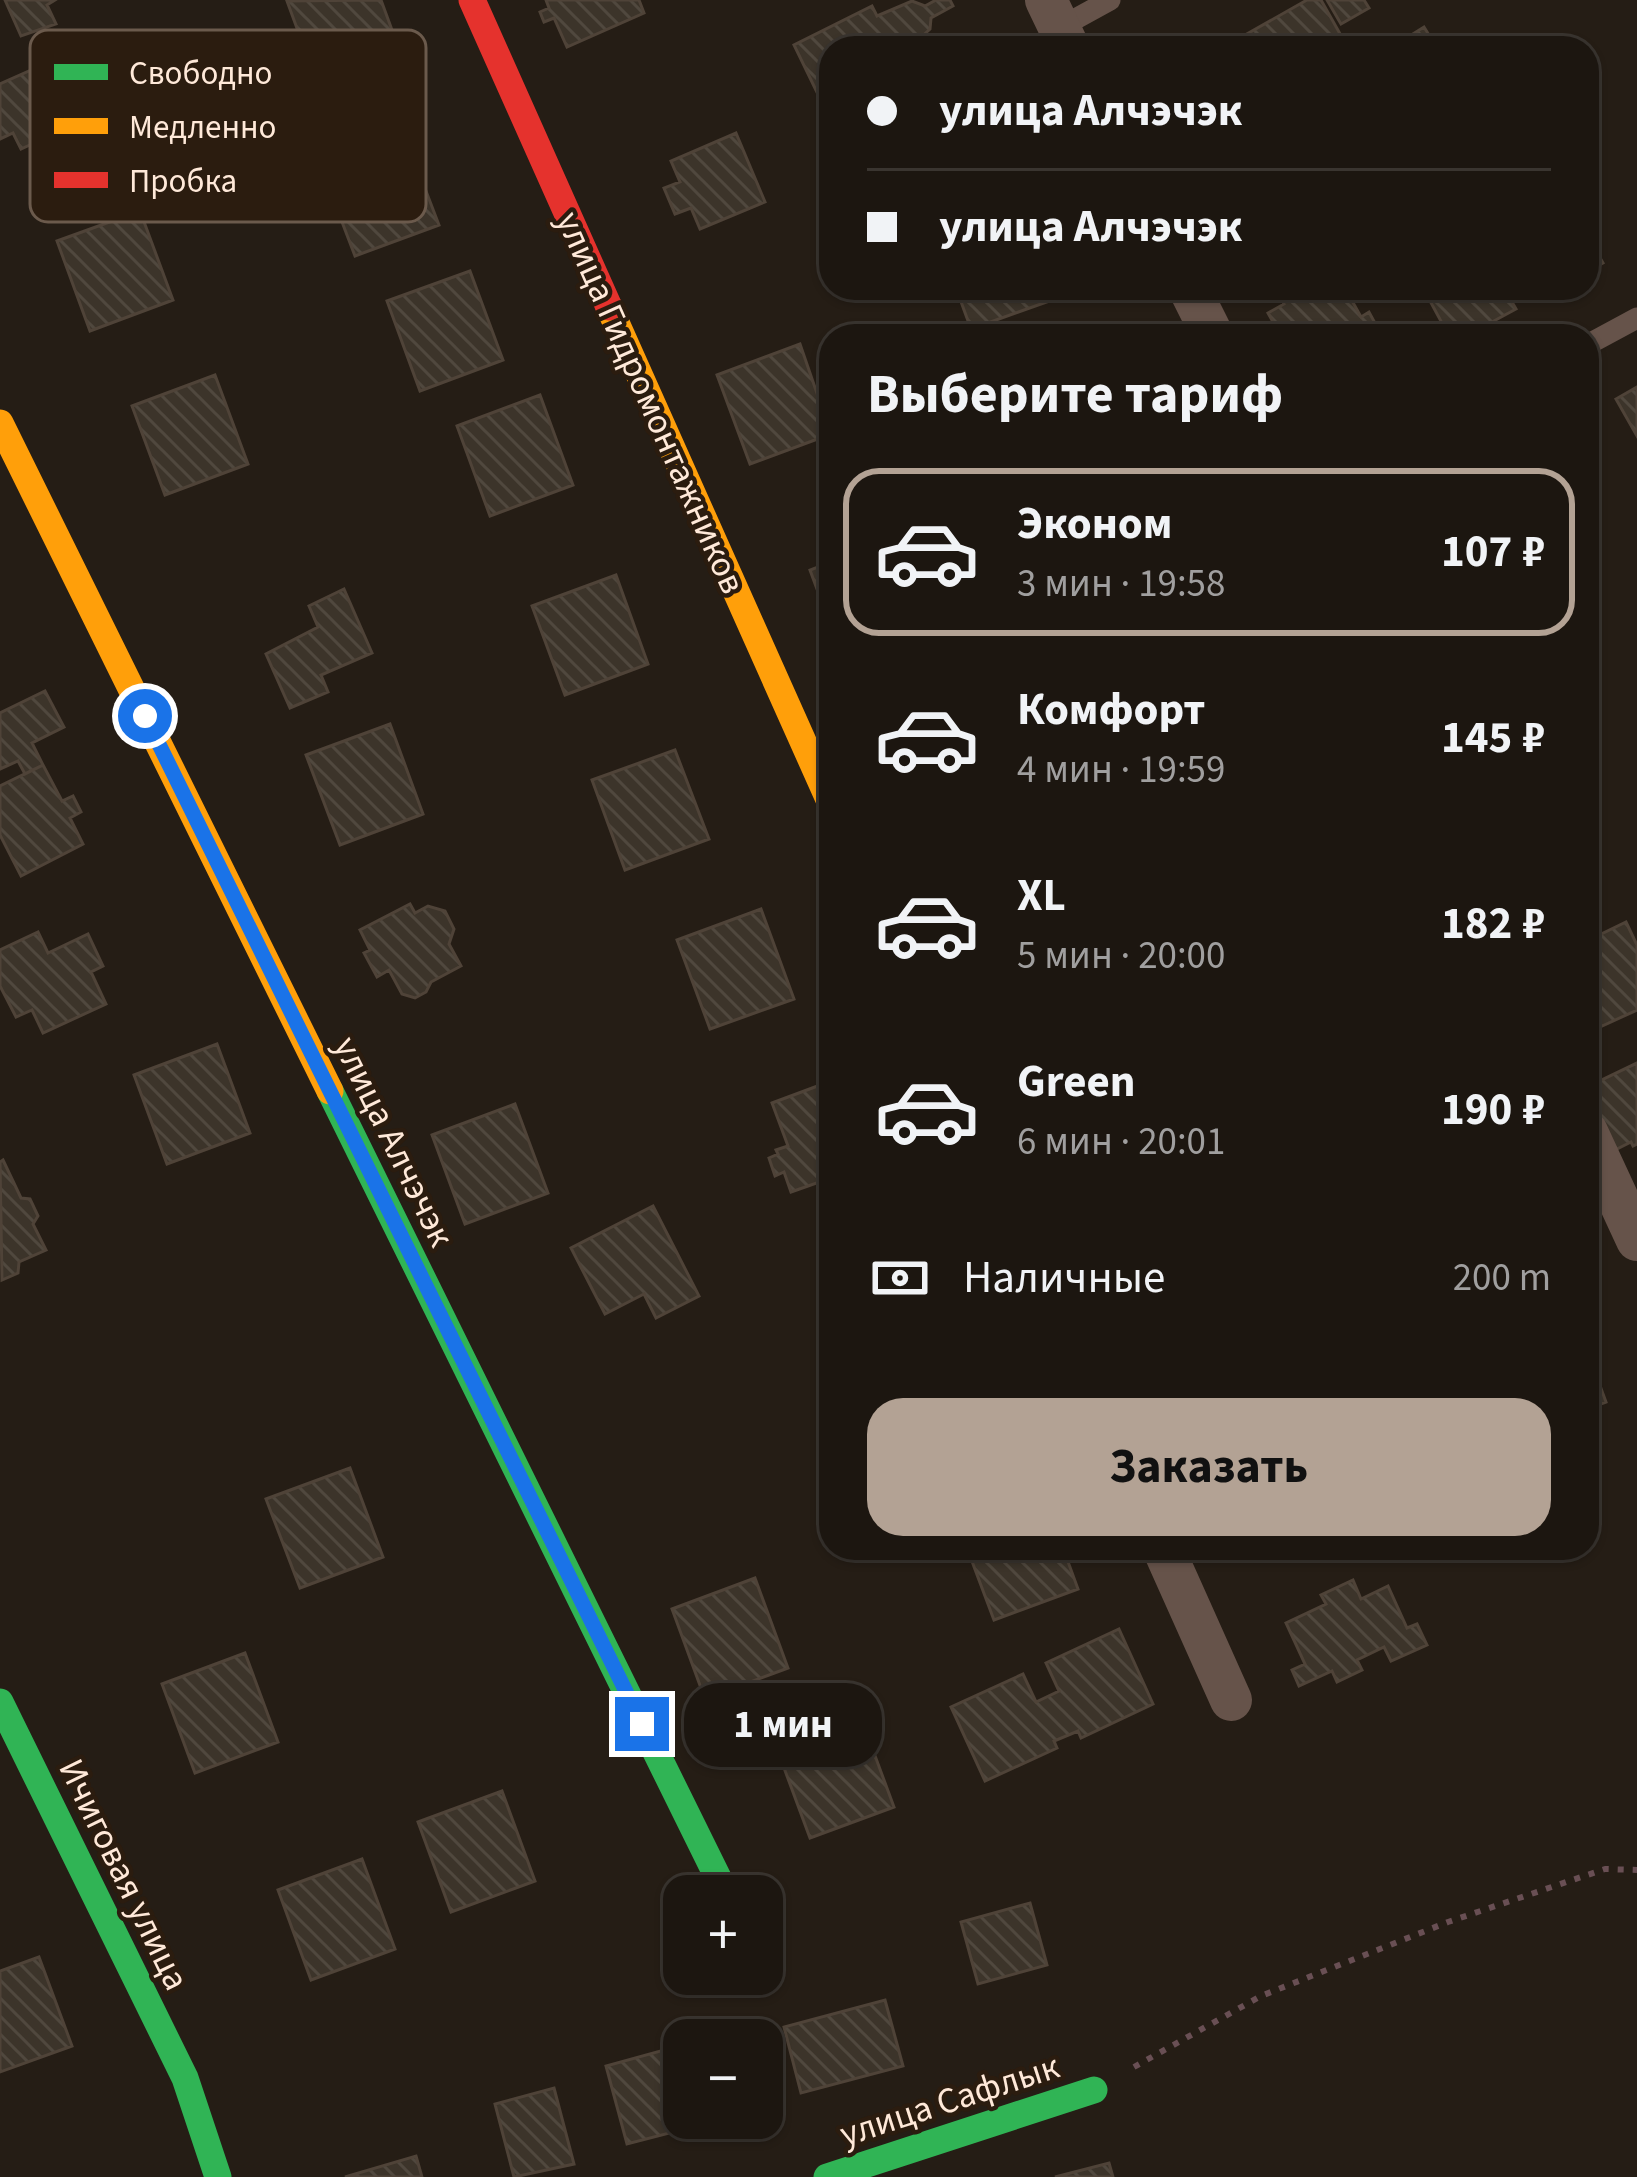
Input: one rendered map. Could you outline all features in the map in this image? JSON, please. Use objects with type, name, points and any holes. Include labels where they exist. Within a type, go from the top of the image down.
[{"type":"street","name":"улица Гидромонтажников","points":[[472,0],[819,777]]},
{"type":"street","name":"улица Алчэчэк","points":[[0,423],[716,1875]]},
{"type":"street","points":[[1599,1158],[1637,1240]]},
{"type":"street","points":[[1168,1560],[1231,1700]]},
{"type":"street","name":"Ичиговая улица","points":[[0,1702],[184,2078],[218,2177]]},
{"type":"street","name":"улица Сафлык","points":[[827,2177],[1094,2090]]},
{"type":"lane","points":[[1058,25],[1110,0]]},
{"type":"lane","points":[[1599,339],[1637,318]]},
{"type":"path","points":[[1094,2090],[1261,1996],[1470,1914],[1605,1869],[1637,1870]]},
{"type":"building","points":[[5,0],[55,0],[47,5],[56,24],[21,36]]},
{"type":"building","points":[[381,0],[392,30],[298,30],[287,1]]},
{"type":"building","points":[[546,0],[639,0],[644,13],[567,47],[554,18],[544,22],[540,12],[549,8]]},
{"type":"building","points":[[950,0],[953,6],[931,18],[930,29],[922,36],[819,36],[819,96],[794,45],[872,6],[877,16],[912,1],[925,6]]},
{"type":"building","points":[[1307,0],[1321,0],[1341,36],[1246,36]]},
{"type":"building","points":[[1327,0],[1364,0],[1369,8],[1341,24]]},
{"type":"building","points":[[30,71],[30,145],[21,149],[13,133],[0,139],[0,84]]},
{"type":"building","points":[[736,133],[765,202],[700,229],[691,208],[675,214],[664,188],[680,182],[671,161]]},
{"type":"building","points":[[426,191],[439,225],[355,256],[342,222],[426,222]]},
{"type":"building","points":[[110,222],[144,222],[173,300],[90,331],[57,241]]},
{"type":"building","points":[[470,271],[503,360],[420,391],[387,301]]},
{"type":"building","points":[[960,300],[1052,300],[985,324],[969,324]]},
{"type":"building","points":[[1282,300],[1352,300],[1361,317],[1369,312],[1376,324],[1274,324],[1268,313],[1284,304]]},
{"type":"building","points":[[1430,300],[1511,300],[1516,309],[1488,324],[1442,324]]},
{"type":"building","points":[[800,344],[819,399],[819,438],[750,464],[717,375]]},
{"type":"building","points":[[215,375],[248,464],[165,495],[132,406]]},
{"type":"building","points":[[1637,387],[1637,436],[1616,399]]},
{"type":"building","points":[[540,395],[573,485],[490,516],[457,426]]},
{"type":"building","points":[[819,567],[819,594],[810,570]]},
{"type":"building","points":[[616,575],[648,664],[565,695],[532,606]]},
{"type":"building","points":[[344,589],[372,653],[321,675],[328,692],[290,708],[266,654],[318,627],[309,606]]},
{"type":"building","points":[[45,691],[64,727],[32,743],[43,765],[25,774],[18,761],[0,769],[0,713]]},
{"type":"building","points":[[390,724],[423,814],[340,845],[306,755]]},
{"type":"building","points":[[675,750],[709,839],[625,870],[592,780]]},
{"type":"building","points":[[43,765],[62,801],[73,796],[81,812],[70,818],[83,844],[21,876],[0,835],[0,786]]},
{"type":"building","points":[[410,904],[415,913],[428,906],[445,911],[454,929],[449,944],[461,966],[431,982],[415,998],[402,994],[389,970],[377,977],[364,953],[370,950],[360,930]]},
{"type":"building","points":[[761,909],[794,999],[710,1029],[677,940]]},
{"type":"building","points":[[1626,922],[1637,945],[1637,1010],[1599,1027],[1599,935]]},
{"type":"building","points":[[38,932],[48,953],[88,934],[103,966],[91,972],[106,1004],[43,1033],[32,1010],[16,1017],[0,986],[0,950]]},
{"type":"building","points":[[217,1044],[250,1133],[167,1164],[134,1075]]},
{"type":"building","points":[[1637,1063],[1637,1144],[1615,1150],[1599,1114],[1599,1081]]},
{"type":"building","points":[[819,1085],[819,1182],[791,1192],[784,1172],[775,1176],[769,1158],[788,1146],[772,1103]]},
{"type":"building","points":[[515,1104],[548,1193],[465,1224],[432,1135]]},
{"type":"building","points":[[3,1160],[21,1198],[30,1199],[38,1216],[33,1224],[46,1250],[19,1262],[18,1273],[2,1280],[0,1162]]},
{"type":"building","points":[[653,1206],[699,1296],[656,1318],[644,1294],[605,1314],[571,1248]]},
{"type":"building","points":[[350,1468],[383,1557],[300,1588],[266,1499]]},
{"type":"building","points":[[972,1560],[1067,1560],[1078,1589],[994,1620]]},
{"type":"building","points":[[755,1578],[788,1668],[705,1699],[672,1609]]},
{"type":"building","points":[[1353,1580],[1361,1599],[1388,1586],[1407,1628],[1417,1624],[1427,1645],[1391,1661],[1384,1647],[1357,1660],[1362,1670],[1337,1682],[1332,1671],[1299,1686],[1292,1670],[1305,1664],[1286,1623],[1326,1604],[1321,1595]]},
{"type":"building","points":[[1119,1629],[1153,1704],[1081,1738],[1078,1731],[1054,1741],[1057,1748],[985,1781],[951,1707],[1023,1674],[1036,1702],[1059,1691],[1046,1663]]},
{"type":"building","points":[[245,1653],[278,1742],[195,1773],[162,1684]]},
{"type":"building","points":[[861,1718],[894,1807],[810,1838],[777,1749]]},
{"type":"building","points":[[502,1791],[535,1881],[451,1912],[418,1822]]},
{"type":"building","points":[[362,1859],[395,1949],[311,1980],[278,1890]]},
{"type":"building","points":[[1030,1903],[1047,1965],[978,1984],[961,1922]]},
{"type":"building","points":[[39,1957],[72,2046],[0,2072],[0,1971]]},
{"type":"building","points":[[885,2000],[903,2066],[801,2093],[784,2027]]},
{"type":"building","points":[[663,2050],[663,2135],[627,2144],[606,2066]]},
{"type":"building","points":[[554,2088],[574,2164],[514,2177],[495,2104]]},
{"type":"building","points":[[416,2156],[422,2177],[345,2177]]},
{"type":"building","points":[[1109,2163],[1113,2177],[1055,2177]]},
{"type":"traffic: fast","points":[[330,1091],[717,1875]]},
{"type":"traffic: fast","points":[[0,1702],[185,2078],[218,2177]]},
{"type":"traffic: fast","points":[[827,2177],[1094,2090]]},
{"type":"traffic: slow","points":[[609,307],[819,777]]},
{"type":"traffic: slow","points":[[0,423],[330,1091]]},
{"type":"traffic: jam","points":[[472,0],[609,307]]},
{"type":"route","points":[[145,716],[642,1724]]}]
